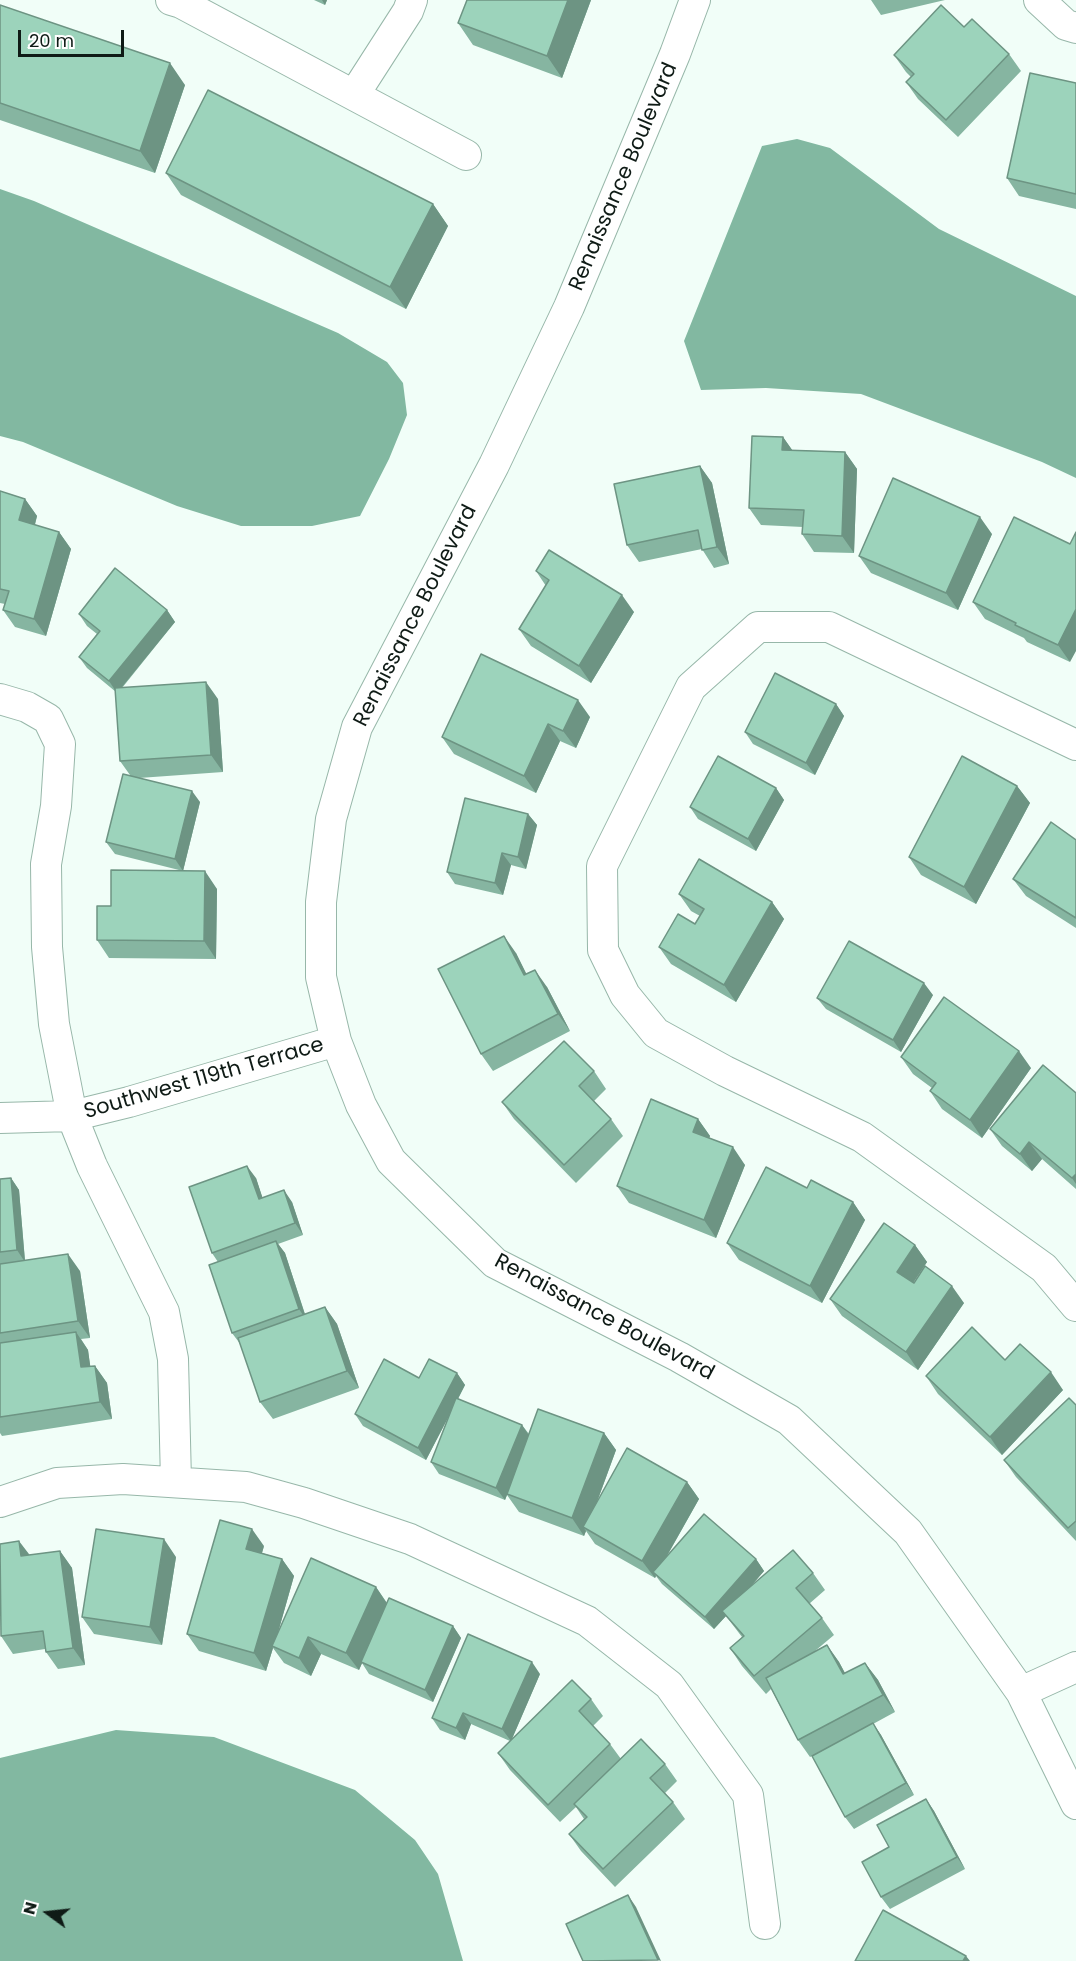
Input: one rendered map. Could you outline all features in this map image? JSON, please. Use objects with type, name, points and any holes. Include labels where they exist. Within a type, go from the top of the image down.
[{"type":"street","points":[[171,0],[466,155]]},
{"type":"street","points":[[354,95],[408,11],[412,0]]},
{"type":"street","name":"Renaissance Boulevard","points":[[695,0],[569,307],[494,465],[357,727],[331,819],[321,902],[321,977],[336,1041],[361,1105],[391,1161],[495,1263],[679,1357],[789,1420],[908,1532],[1021,1692],[1076,1804]]},
{"type":"street","points":[[1039,0],[1066,25],[1076,28]]},
{"type":"street","points":[[1076,745],[829,627],[758,627],[691,687],[602,866],[603,950],[625,995],[656,1033],[725,1071],[862,1137],[1044,1268],[1076,1306]]},
{"type":"street","points":[[0,699],[27,707],[48,719],[60,744],[56,806],[46,864],[47,947],[54,1024],[72,1116],[92,1166],[164,1312],[173,1359],[176,1481]]},
{"type":"street","name":"Southwest 119th Terrace","points":[[0,1118],[72,1116],[129,1102],[336,1041]]},
{"type":"street","points":[[0,1502],[57,1483],[123,1479],[246,1487],[410,1539],[587,1621],[669,1685],[748,1795],[765,1924]]},
{"type":"street","points":[[1021,1692],[1076,1667]]},
{"type":"shaded area","points":[[797,139],[830,148],[939,229],[1076,296],[1076,478],[1042,462],[861,394],[766,388],[701,390],[684,341],[762,146]]},
{"type":"shaded area","points":[[0,189],[34,201],[338,333],[387,362],[403,383],[407,415],[389,459],[360,516],[312,526],[241,526],[177,506],[23,442],[0,436]]},
{"type":"shaded area","points":[[116,1730],[214,1737],[355,1790],[415,1840],[438,1874],[463,1961],[0,1961],[0,1758]]},
{"type":"building","points":[[467,0],[568,0],[547,56],[458,23]]},
{"type":"building","points":[[0,5],[170,63],[140,151],[0,103]]},
{"type":"building","points":[[941,5],[964,27],[972,19],[1009,54],[946,120],[906,82],[914,74],[894,55]]},
{"type":"building","points":[[1030,73],[1076,83],[1076,194],[1007,178]]},
{"type":"building","points":[[208,90],[433,204],[390,287],[166,173]]},
{"type":"building","points":[[752,436],[783,437],[782,450],[845,452],[842,536],[802,534],[804,510],[749,508]]},
{"type":"building","points":[[700,466],[717,547],[702,550],[698,530],[627,545],[614,484]]},
{"type":"building","points":[[893,478],[980,517],[946,593],[859,556]]},
{"type":"building","points":[[0,491],[25,499],[19,520],[59,532],[34,619],[3,610],[9,591],[0,589]]},
{"type":"building","points":[[1014,517],[1070,544],[1076,532],[1076,609],[1058,645],[973,602]]},
{"type":"building","points":[[549,550],[622,595],[579,666],[519,629],[549,580],[536,571]]},
{"type":"building","points":[[115,568],[167,610],[109,681],[79,657],[100,631],[79,614]]},
{"type":"building","points":[[481,654],[578,700],[563,731],[548,724],[524,776],[442,737]]},
{"type":"building","points":[[775,673],[836,704],[806,763],[745,732]]},
{"type":"building","points":[[206,682],[211,755],[120,761],[115,688]]},
{"type":"building","points":[[718,756],[776,788],[748,839],[690,807]]},
{"type":"building","points":[[962,756],[1017,786],[964,887],[909,857]]},
{"type":"building","points":[[123,774],[192,791],[175,859],[106,842]]},
{"type":"building","points":[[465,798],[528,814],[518,857],[502,853],[495,883],[447,872]]},
{"type":"building","points":[[1051,822],[1076,840],[1076,918],[1013,879]]},
{"type":"building","points":[[699,859],[772,902],[724,985],[659,947],[678,914],[695,924],[704,909],[679,894]]},
{"type":"building","points":[[111,870],[205,871],[204,941],[97,940],[97,906],[111,906]]},
{"type":"building","points":[[504,936],[524,975],[535,970],[558,1014],[481,1054],[438,969]]},
{"type":"building","points":[[849,941],[924,983],[893,1040],[817,998]]},
{"type":"building","points":[[944,997],[1019,1051],[970,1120],[930,1091],[936,1083],[901,1057]]},
{"type":"building","points":[[564,1041],[594,1071],[579,1086],[611,1119],[564,1165],[502,1102]]},
{"type":"building","points":[[1043,1065],[1076,1093],[1076,1174],[1072,1178],[1029,1142],[1020,1154],[990,1129]]},
{"type":"building","points":[[651,1099],[698,1119],[693,1132],[733,1147],[704,1220],[617,1186]]},
{"type":"building","points":[[247,1166],[259,1199],[284,1190],[295,1223],[212,1253],[189,1187]]},
{"type":"building","points":[[766,1167],[807,1188],[811,1180],[853,1202],[810,1286],[727,1243]]},
{"type":"building","points":[[11,1178],[17,1250],[0,1252],[0,1179]]},
{"type":"building","points":[[884,1223],[915,1245],[897,1272],[914,1283],[925,1266],[952,1286],[906,1352],[830,1299]]},
{"type":"building","points":[[276,1241],[299,1309],[232,1333],[209,1265]]},
{"type":"building","points":[[68,1254],[78,1321],[0,1333],[0,1264]]},
{"type":"building","points":[[325,1307],[347,1371],[260,1402],[238,1338]]},
{"type":"building","points":[[972,1327],[1005,1360],[1020,1344],[1051,1372],[990,1437],[926,1376]]},
{"type":"building","points":[[76,1332],[81,1367],[95,1366],[100,1402],[0,1417],[0,1343]]},
{"type":"building","points":[[384,1359],[419,1378],[429,1359],[457,1373],[418,1448],[355,1414]]},
{"type":"building","points":[[456,1398],[522,1425],[496,1488],[431,1462]]},
{"type":"building","points":[[1069,1398],[1076,1405],[1076,1521],[1068,1528],[1004,1460]]},
{"type":"building","points":[[538,1409],[604,1433],[572,1518],[507,1494]]},
{"type":"building","points":[[627,1448],[687,1482],[642,1561],[583,1527]]},
{"type":"building","points":[[704,1514],[756,1559],[705,1617],[653,1572]]},
{"type":"building","points":[[220,1520],[252,1529],[246,1549],[282,1559],[254,1653],[187,1634]]},
{"type":"building","points":[[96,1529],[164,1539],[150,1627],[82,1617]]},
{"type":"building","points":[[19,1541],[21,1556],[60,1551],[73,1648],[46,1652],[43,1631],[1,1636],[0,1544]]},
{"type":"building","points":[[793,1550],[813,1573],[796,1588],[822,1618],[754,1676],[730,1648],[744,1636],[722,1611]]},
{"type":"building","points":[[311,1558],[376,1587],[346,1653],[308,1637],[299,1658],[272,1646]]},
{"type":"building","points":[[389,1598],[453,1626],[425,1690],[361,1662]]},
{"type":"building","points":[[468,1634],[532,1662],[502,1729],[463,1713],[456,1728],[432,1718]]},
{"type":"building","points":[[827,1645],[843,1674],[865,1663],[883,1695],[798,1740],[766,1678]]},
{"type":"building","points":[[572,1680],[591,1699],[579,1711],[610,1744],[548,1805],[498,1753]]},
{"type":"building","points":[[873,1723],[906,1783],[845,1817],[812,1756]]},
{"type":"building","points":[[641,1739],[665,1764],[650,1778],[673,1802],[603,1869],[569,1834],[587,1817],[574,1804]]},
{"type":"building","points":[[926,1799],[957,1857],[881,1897],[862,1862],[889,1847],[877,1825]]},
{"type":"building","points":[[628,1895],[658,1960],[583,1961],[566,1924]]},
{"type":"building","points":[[883,1910],[966,1956],[963,1961],[855,1961]]}]
